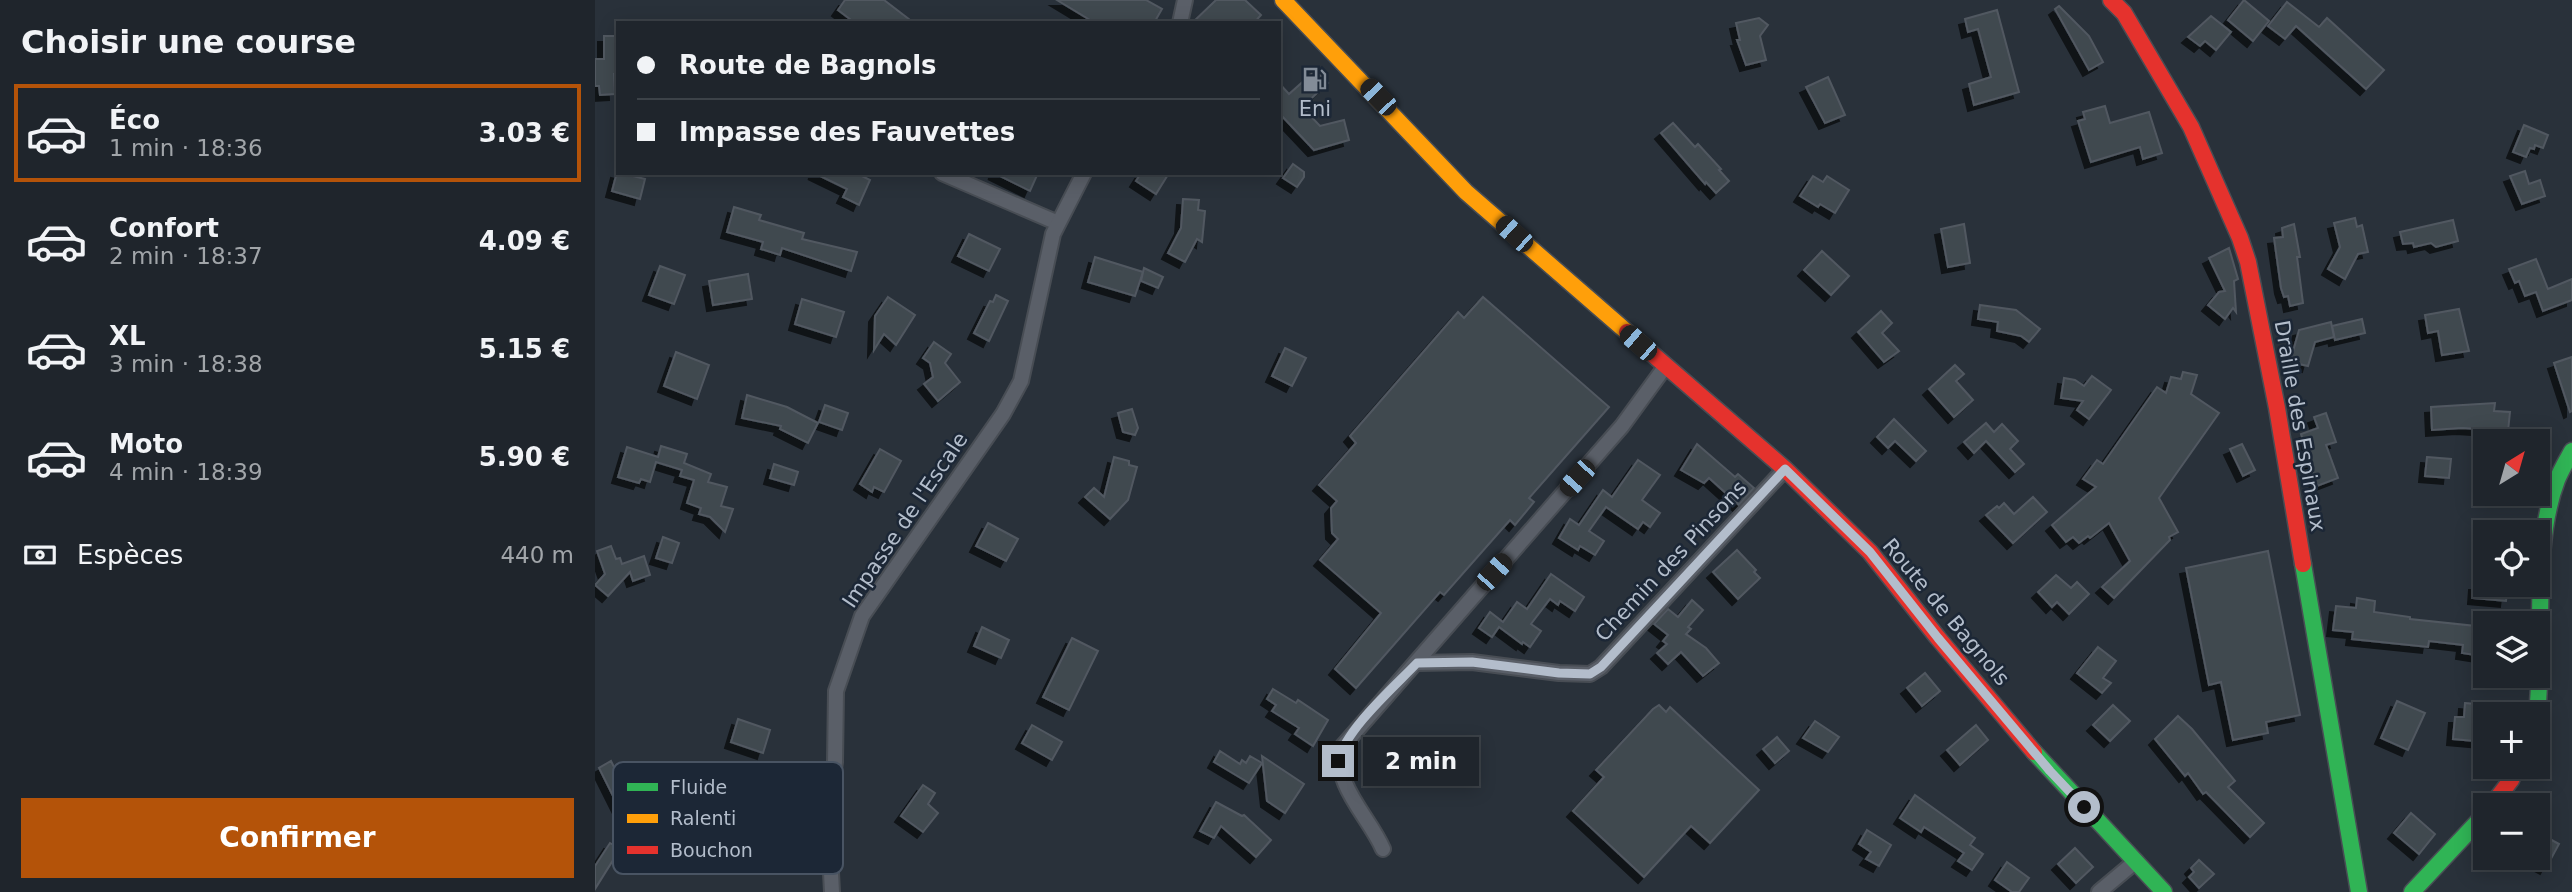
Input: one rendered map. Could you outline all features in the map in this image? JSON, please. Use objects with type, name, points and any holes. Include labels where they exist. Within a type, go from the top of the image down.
[{"type":"street","points":[[1180,21],[1185,0]]},
{"type":"street","name":"Route de Bagnols","points":[[1283,0],[1466,192],[1785,469],[1870,552],[2050,771],[2164,892]]},
{"type":"street","name":"Draille des Espinaux","points":[[2111,0],[2125,13],[2191,127],[2248,262],[2279,418],[2359,892]]},
{"type":"street","points":[[947,175],[1058,223]]},
{"type":"street","name":"Impasse de l'Escale","points":[[835,762],[836,691],[862,617],[1003,414],[1021,381],[1053,234],[1083,175]]},
{"type":"street","points":[[1383,849],[1377,834],[1342,777],[1338,761],[1342,747],[1622,426],[1665,367]]},
{"type":"street","points":[[2539,702],[2542,687],[2545,535],[2555,481],[2572,451]]},
{"type":"street","name":"Chemin des Pinsons","points":[[1417,663],[1472,662],[1559,673],[1590,674],[1601,667],[1785,469]]},
{"type":"street","points":[[2412,892],[2473,829]]},
{"type":"street","points":[[2099,892],[2136,861]]},
{"type":"street","name":"Impasse de l'Escale","points":[[831,874],[832,892]]},
{"type":"building","points":[[845,0],[884,0],[911,21],[852,21],[838,10]]},
{"type":"building","points":[[1057,0],[1146,0],[1162,9],[1155,21],[1092,21]]},
{"type":"building","points":[[1216,0],[1245,0],[1261,15],[1256,21],[1194,21]]},
{"type":"building","points":[[2244,0],[2269,21],[2253,41],[2228,20]]},
{"type":"building","points":[[2287,2],[2319,27],[2327,18],[2384,70],[2366,89],[2296,26],[2285,39],[2268,26]]},
{"type":"building","points":[[2059,6],[2089,36],[2103,62],[2089,70],[2055,9]]},
{"type":"building","points":[[1997,10],[2019,92],[1974,105],[1969,84],[1991,77],[1978,29],[1968,32],[1965,19]]},
{"type":"building","points":[[2211,16],[2231,32],[2216,50],[2205,41],[2200,46],[2188,37]]},
{"type":"building","points":[[1759,18],[1768,25],[1760,36],[1766,60],[1746,65],[1737,40],[1740,40],[1736,23]]},
{"type":"building","points":[[604,36],[616,36],[615,94],[600,95],[599,86],[595,86],[595,59],[604,59]]},
{"type":"building","points":[[1316,70],[1328,83],[1302,107],[1320,126],[1344,120],[1349,140],[1314,150],[1281,115],[1281,85],[1289,94]]},
{"type":"building","points":[[1828,77],[1845,115],[1825,123],[1806,87]]},
{"type":"building","points":[[2105,106],[2110,123],[2149,112],[2162,153],[2143,159],[2140,147],[2091,162],[2078,121],[2085,119],[2083,112]]},
{"type":"building","points":[[1673,123],[1695,147],[1698,144],[1729,181],[1716,193],[1661,133]]},
{"type":"building","points":[[2524,125],[2548,135],[2543,148],[2535,145],[2534,149],[2530,148],[2526,157],[2513,152]]},
{"type":"building","points":[[1293,164],[1304,172],[1304,177],[1297,187],[1283,178]]},
{"type":"building","points":[[2525,171],[2529,184],[2540,180],[2545,196],[2522,204],[2510,176]]},
{"type":"building","points":[[616,175],[645,179],[640,199],[612,191]]},
{"type":"building","points":[[818,175],[860,175],[870,180],[859,205],[843,197],[847,189]]},
{"type":"building","points":[[998,175],[1037,175],[1030,191]]},
{"type":"building","points":[[1140,175],[1168,175],[1156,194],[1136,181]]},
{"type":"building","points":[[1813,176],[1823,182],[1827,176],[1849,190],[1835,213],[1800,196]]},
{"type":"building","points":[[1183,199],[1199,200],[1198,210],[1205,211],[1202,242],[1197,239],[1185,262],[1168,253],[1181,228]]},
{"type":"building","points":[[734,207],[761,215],[759,220],[804,233],[802,239],[857,252],[851,271],[782,248],[780,255],[761,249],[763,242],[727,232]]},
{"type":"building","points":[[2355,218],[2357,227],[2362,225],[2368,252],[2358,254],[2345,279],[2328,269],[2340,247],[2334,223]]},
{"type":"building","points":[[2453,220],[2458,241],[2436,247],[2431,243],[2414,247],[2413,243],[2403,244],[2400,232]]},
{"type":"building","points":[[1964,224],[1970,263],[1948,267],[1941,229]]},
{"type":"building","points":[[2294,224],[2300,257],[2297,257],[2303,303],[2290,306],[2288,296],[2284,297],[2281,288],[2274,238],[2283,237],[2282,228]]},
{"type":"building","points":[[969,234],[1000,249],[989,271],[958,256]]},
{"type":"building","points":[[2229,248],[2238,279],[2234,281],[2236,312],[2233,308],[2225,319],[2208,305],[2219,292],[2225,291],[2209,258]]},
{"type":"building","points":[[1822,251],[1849,276],[1831,295],[1804,270]]},
{"type":"building","points":[[1095,257],[1143,272],[1135,296],[1088,282]]},
{"type":"building","points":[[2536,259],[2548,289],[2572,279],[2572,300],[2543,311],[2536,292],[2525,296],[2519,281],[2515,283],[2509,269]]},
{"type":"building","points":[[660,266],[685,275],[674,304],[649,295]]},
{"type":"building","points":[[1144,268],[1163,277],[1158,288],[1141,281]]},
{"type":"building","points":[[748,274],[752,299],[713,305],[709,281]]},
{"type":"building","points":[[996,295],[1008,301],[989,341],[974,333],[990,301],[993,302]]},
{"type":"building","points":[[888,297],[915,315],[896,345],[884,334],[874,350],[875,316]]},
{"type":"building","points":[[1483,297],[1609,407],[1529,498],[1534,502],[1515,525],[1510,520],[1444,595],[1440,592],[1356,688],[1335,669],[1381,613],[1320,560],[1338,539],[1332,533],[1331,508],[1337,501],[1319,485],[1356,443],[1350,436],[1458,312],[1464,318]]},
{"type":"building","points":[[802,299],[844,312],[836,337],[795,324]]},
{"type":"building","points":[[1980,305],[2016,310],[2040,329],[2029,342],[2021,336],[1997,331],[1998,322],[1978,319]]},
{"type":"building","points":[[2459,309],[2469,351],[2442,355],[2438,331],[2428,333],[2425,315]]},
{"type":"building","points":[[1881,311],[1892,323],[1882,333],[1899,351],[1884,362],[1858,332]]},
{"type":"building","points":[[2362,319],[2365,333],[2335,340],[2332,326]]},
{"type":"building","points":[[2331,322],[2334,337],[2315,342],[2308,366],[2290,362],[2299,330]]},
{"type":"building","points":[[934,342],[951,354],[945,363],[960,382],[938,401],[924,384],[933,377],[930,363],[923,358]]},
{"type":"building","points":[[1285,348],[1306,358],[1292,386],[1272,376]]},
{"type":"building","points":[[676,352],[709,365],[697,399],[664,386]]},
{"type":"building","points":[[2572,357],[2572,411],[2570,412],[2554,363]]},
{"type":"building","points":[[1955,365],[1964,374],[1956,381],[1973,400],[1954,417],[1929,389]]},
{"type":"building","points":[[2183,372],[2197,375],[2191,394],[2219,413],[2159,498],[2178,532],[2169,537],[2170,540],[2114,598],[2102,587],[2130,561],[2109,523],[2079,543],[2073,537],[2066,542],[2052,525],[2096,487],[2083,479],[2097,460],[2103,464],[2157,387],[2166,393],[2171,377],[2181,379]]},
{"type":"building","points":[[2092,376],[2111,390],[2089,419],[2077,410],[2083,401],[2061,398],[2064,378],[2075,380],[2084,386]]},
{"type":"building","points":[[747,395],[787,407],[818,423],[808,443],[780,429],[781,426],[742,418]]},
{"type":"building","points":[[2495,403],[2494,411],[2510,412],[2508,429],[2432,430],[2431,407]]},
{"type":"building","points":[[825,405],[848,413],[842,430],[819,422]]},
{"type":"building","points":[[1132,409],[1138,428],[1135,435],[1123,432],[1118,413]]},
{"type":"building","points":[[2326,413],[2336,442],[2326,445],[2338,478],[2317,486],[2301,434],[2318,428],[2314,417]]},
{"type":"building","points":[[1894,419],[1926,451],[1916,461],[1895,441],[1888,448],[1877,437]]},
{"type":"building","points":[[1986,423],[1994,432],[2002,424],[2018,441],[2010,449],[2024,464],[2015,472],[1986,441],[1974,453],[1964,442]]},
{"type":"building","points":[[1697,444],[1735,477],[1738,474],[1754,488],[1739,505],[1709,478],[1704,483],[1681,470]]},
{"type":"building","points":[[2242,444],[2255,470],[2243,476],[2230,449]]},
{"type":"building","points":[[661,446],[687,454],[684,463],[711,474],[708,482],[727,487],[721,506],[733,509],[725,532],[710,517],[699,514],[701,508],[687,503],[694,480],[680,476],[682,470],[656,462],[650,482],[641,479],[639,483],[618,477],[627,447],[658,457]]},
{"type":"building","points":[[880,449],[901,461],[884,492],[874,487],[872,492],[860,484]]},
{"type":"building","points":[[1114,457],[1129,461],[1129,465],[1137,467],[1128,500],[1110,519],[1085,497],[1094,488],[1104,497]]},
{"type":"building","points":[[2427,457],[2451,459],[2449,478],[2425,476]]},
{"type":"building","points":[[1638,460],[1660,475],[1642,500],[1660,513],[1650,527],[1643,522],[1638,529],[1606,507],[1589,531],[1604,541],[1595,555],[1580,546],[1578,550],[1559,538],[1570,519],[1579,525],[1603,490],[1612,497]]},
{"type":"building","points":[[774,464],[798,472],[794,485],[770,478]]},
{"type":"building","points":[[2033,497],[2047,512],[2013,543],[1986,515],[2004,503],[2014,514]]},
{"type":"building","points":[[988,523],[1018,539],[1006,561],[976,546]]},
{"type":"building","points":[[663,537],[679,543],[672,563],[656,558]]},
{"type":"building","points":[[611,546],[616,559],[620,558],[622,564],[644,556],[650,575],[633,581],[630,572],[608,596],[595,585],[605,574],[597,551]]},
{"type":"building","points":[[1737,550],[1760,578],[1738,599],[1713,572]]},
{"type":"building","points":[[2268,551],[2300,715],[2266,722],[2268,733],[2233,740],[2221,682],[2209,685],[2186,568]]},
{"type":"building","points":[[1551,574],[1584,597],[1575,611],[1560,601],[1558,605],[1550,599],[1531,624],[1541,631],[1530,647],[1499,627],[1492,637],[1479,628],[1490,612],[1503,622],[1517,602],[1527,609]]},
{"type":"building","points":[[2056,575],[2071,588],[2077,582],[2089,594],[2069,614],[2057,602],[2052,607],[2038,592]]},
{"type":"building","points":[[2474,597],[2506,597],[2506,601]]},
{"type":"building","points":[[2357,598],[2375,601],[2374,612],[2473,626],[2473,655],[2462,653],[2463,645],[2429,641],[2428,647],[2352,639],[2353,632],[2333,630],[2336,606],[2356,608]]},
{"type":"building","points":[[1692,600],[1703,610],[1688,627],[1691,629],[1686,634],[1706,648],[1719,663],[1703,676],[1681,652],[1668,664],[1657,653],[1667,644],[1663,641],[1668,635],[1654,624],[1668,609],[1678,617]]},
{"type":"building","points":[[982,627],[1009,640],[1001,658],[974,646]]},
{"type":"building","points":[[1072,638],[1098,651],[1069,710],[1043,697]]},
{"type":"building","points":[[2098,647],[2116,661],[2103,678],[2111,683],[2102,693],[2077,673]]},
{"type":"building","points":[[1925,673],[1940,691],[1922,706],[1907,688]]},
{"type":"building","points":[[1273,689],[1296,703],[1298,700],[1328,720],[1313,746],[1295,734],[1299,728],[1272,711],[1276,705],[1267,699]]},
{"type":"building","points":[[2397,701],[2425,713],[2408,750],[2381,738]]},
{"type":"building","points":[[2465,703],[2473,704],[2473,741],[2453,739],[2455,717],[2464,717]]},
{"type":"building","points":[[1659,705],[1666,712],[1670,707],[1759,790],[1710,843],[1691,826],[1644,877],[1573,811],[1604,777],[1596,770]]},
{"type":"building","points":[[2113,705],[2130,721],[2110,741],[2093,725]]},
{"type":"building","points":[[2178,716],[2235,781],[2228,787],[2264,823],[2250,837],[2206,792],[2203,794],[2188,773],[2185,776],[2155,739]]},
{"type":"building","points":[[738,719],[770,730],[763,753],[731,742]]},
{"type":"building","points":[[1815,721],[1839,737],[1828,752],[1803,738]]},
{"type":"building","points":[[1032,725],[1062,742],[1052,760],[1022,743]]},
{"type":"building","points":[[1976,725],[1988,740],[1960,765],[1947,750]]},
{"type":"building","points":[[1777,737],[1789,751],[1775,763],[1763,749]]},
{"type":"building","points":[[1220,751],[1240,764],[1242,760],[1246,763],[1250,756],[1262,763],[1249,783],[1214,762]]},
{"type":"building","points":[[1262,756],[1304,784],[1285,813],[1267,801]]},
{"type":"building","points":[[611,761],[613,796],[599,768]]},
{"type":"building","points":[[923,785],[935,793],[928,804],[938,813],[923,832],[901,816]]},
{"type":"building","points":[[1915,795],[1975,838],[1970,845],[1983,854],[1972,870],[1958,861],[1964,853],[1924,827],[1921,832],[1900,818]]},
{"type":"building","points":[[1216,802],[1244,815],[1271,840],[1256,857],[1221,826],[1214,838],[1200,831]]},
{"type":"building","points":[[2411,813],[2435,834],[2419,854],[2394,833]]},
{"type":"building","points":[[1867,830],[1891,845],[1879,866],[1866,859],[1871,852],[1859,844]]},
{"type":"building","points":[[2550,839],[2559,844],[2550,861]]},
{"type":"building","points":[[610,843],[613,845],[613,860],[595,889],[595,866]]},
{"type":"building","points":[[2075,848],[2093,867],[2076,883],[2058,864]]},
{"type":"building","points":[[2199,860],[2214,874],[2199,888],[2189,877],[2194,872],[2191,868]]},
{"type":"building","points":[[2007,862],[2029,878],[2019,892],[2012,892],[1995,880]]},
{"type":"traffic: fast","points":[[2538,702],[2544,535],[2557,480],[2572,451]]},
{"type":"traffic: fast","points":[[2303,564],[2359,892]]},
{"type":"traffic: fast","points":[[2034,752],[2164,892]]},
{"type":"traffic: fast","points":[[2412,892],[2473,827]]},
{"type":"traffic: slow","points":[[1283,0],[1466,192],[1627,332]]},
{"type":"traffic: jam","points":[[2111,0],[2124,13],[2191,127],[2240,238],[2248,262],[2277,408],[2303,564]]},
{"type":"traffic: jam","points":[[1627,332],[1785,469],[1870,552],[2034,752]]},
{"type":"traffic: jam","points":[[2501,793],[2511,779]]},
{"type":"place","name":"Eni","points":[[1315,80]]},
{"type":"route","points":[[1338,761],[1342,747],[1357,727],[1417,663],[1472,662],[1559,673],[1590,674],[1601,667],[1785,469],[1870,552],[1938,638],[2050,771],[2084,807]]}]
